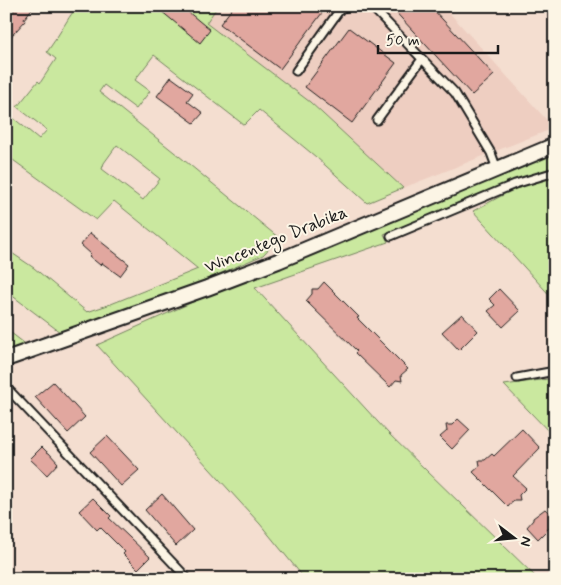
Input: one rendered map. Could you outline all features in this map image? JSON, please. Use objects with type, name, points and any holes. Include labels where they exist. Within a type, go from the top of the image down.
[{"type":"street","name":"Wincentego Drabika","points":[[6,359],[278,261],[555,145]]},
{"type":"lane","points":[[296,71],[340,7],[350,6]]},
{"type":"lane","points":[[372,6],[454,93],[491,153],[497,169]]},
{"type":"lane","points":[[377,120],[422,59]]},
{"type":"lane","points":[[391,236],[515,184],[555,172]]},
{"type":"lane","points":[[518,378],[555,371]]},
{"type":"lane","points":[[6,386],[188,579]]},
{"type":"shaded area","points":[[218,6],[449,6],[446,9],[554,128],[403,188],[310,102],[205,22]]},
{"type":"green space","points":[[77,6],[218,6],[206,23],[310,102],[403,188],[367,203],[316,157],[259,110],[244,125],[154,55],[135,80],[150,91],[136,109],[104,85],[99,92],[279,238],[263,255],[196,284],[60,332],[6,291],[6,249],[34,268],[87,312],[198,269],[114,201],[96,220],[6,155],[6,124],[12,117],[39,139],[47,130],[17,107],[38,81],[40,83],[56,59],[47,52]],"holes":[[[117,145],[160,179],[143,200],[102,169]]]},
{"type":"green space","points":[[555,153],[555,168],[551,170],[514,181],[384,234],[388,242],[255,288],[388,433],[538,579],[305,579],[260,524],[97,345],[206,296]]},
{"type":"green space","points":[[555,176],[555,301],[473,211],[516,188]]},
{"type":"green space","points":[[6,329],[28,346],[6,353]]},
{"type":"green space","points":[[555,378],[555,438],[504,385]]},
{"type":"building","points":[[17,6],[34,6],[24,19],[25,21],[6,42],[6,20]]},
{"type":"building","points":[[155,6],[181,6],[210,30],[200,43]]},
{"type":"building","points":[[234,6],[312,6],[322,13],[280,69],[220,24]]},
{"type":"building","points":[[390,6],[430,6],[494,75],[472,95]]},
{"type":"building","points":[[349,28],[396,63],[352,123],[305,87]]},
{"type":"building","points":[[171,77],[193,93],[187,101],[203,113],[194,123],[157,96]]},
{"type":"building","points":[[90,233],[129,264],[120,276],[102,263],[100,265],[89,256],[91,254],[81,245]]},
{"type":"building","points":[[324,282],[408,369],[401,375],[402,381],[396,380],[390,387],[355,353],[357,351],[306,301],[312,294],[312,289],[318,289]]},
{"type":"building","points":[[499,289],[520,311],[503,327],[488,311],[495,305],[489,299]]},
{"type":"building","points":[[462,314],[478,331],[459,350],[442,332]]},
{"type":"building","points":[[53,382],[85,417],[68,433],[35,397]]},
{"type":"building","points":[[458,419],[470,430],[452,449],[440,437],[447,431],[446,425],[452,425]]},
{"type":"building","points":[[522,429],[540,448],[513,476],[526,488],[519,495],[520,500],[514,500],[508,507],[473,472],[480,466],[479,460],[485,460],[492,454],[494,456]]},
{"type":"building","points":[[107,436],[139,470],[121,486],[90,452]]},
{"type":"building","points":[[42,447],[58,463],[47,475],[30,459]]},
{"type":"building","points":[[162,494],[193,530],[176,546],[145,510]]},
{"type":"building","points":[[93,498],[111,516],[109,518],[150,557],[138,569],[123,554],[125,552],[100,527],[97,530],[79,511]]},
{"type":"building","points":[[545,509],[555,518],[555,522],[538,539],[527,527],[533,518]]}]
